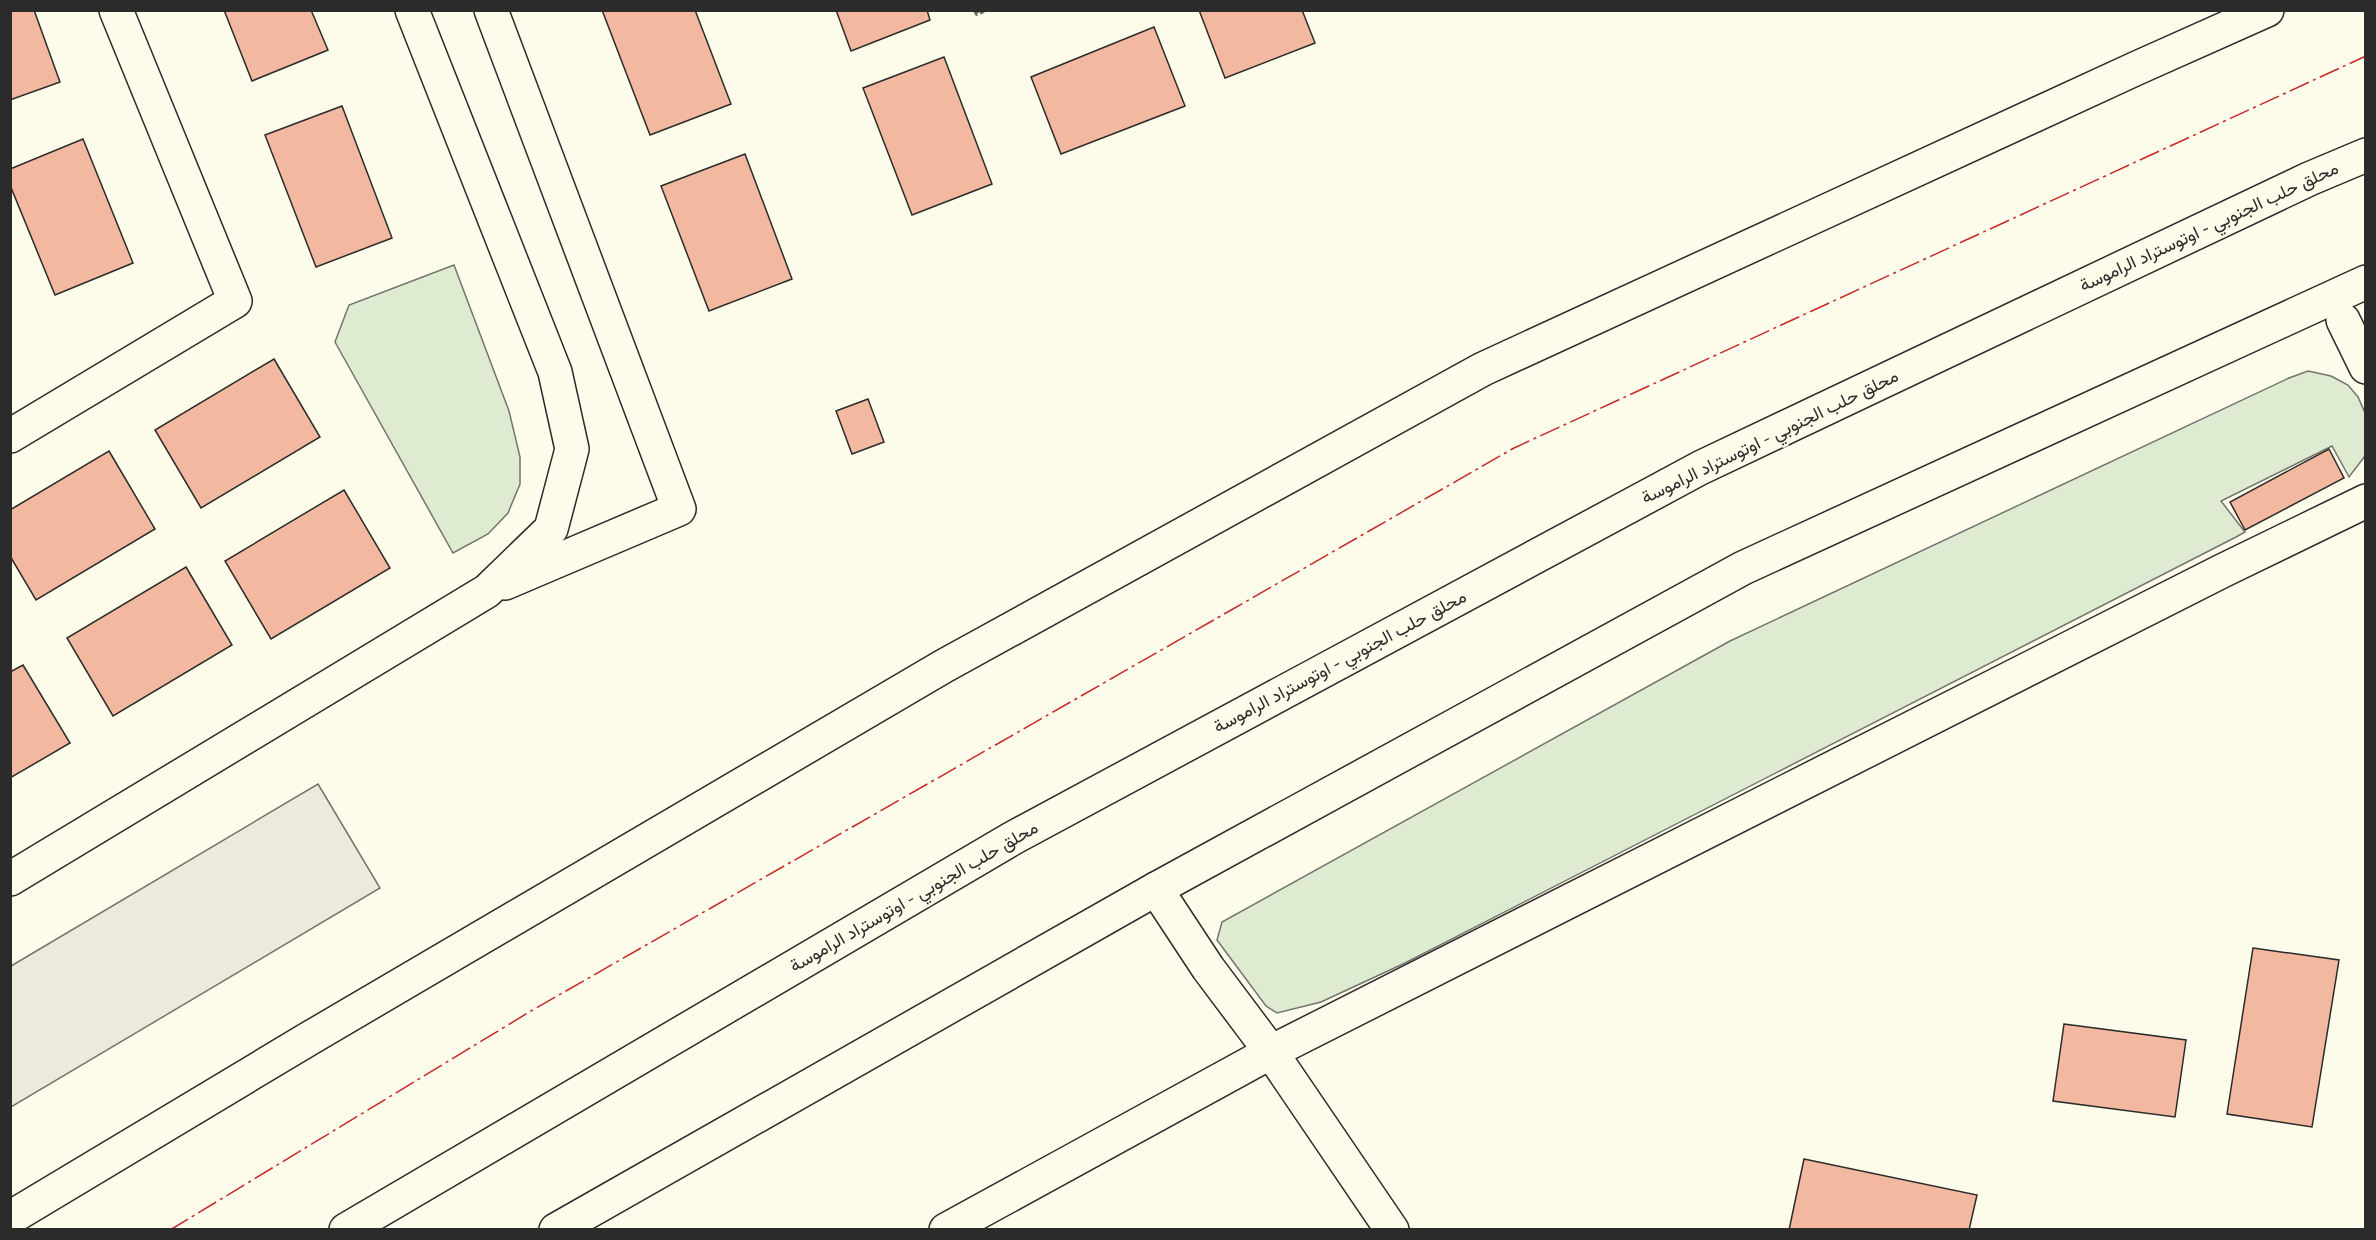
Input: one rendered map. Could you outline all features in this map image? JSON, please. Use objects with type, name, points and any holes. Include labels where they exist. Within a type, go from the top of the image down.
[{"type":"main road","points":[[10,436],[235,301],[116,10]]},
{"type":"main road","points":[[412,10],[555,372],[572,449],[551,528],[487,591]]},
{"type":"main road","points":[[10,879],[487,591],[679,510],[491,10]]},
{"type":"main road","points":[[10,1218],[310,1038],[944,666],[1483,369],[2267,10]]},
{"type":"main road","name":"محلق حلب الجنوبي - اوتوستراد الراموسة","points":[[346,1230],[1013,838],[1700,468],[2298,184],[2366,155]]},
{"type":"main road","points":[[556,1230],[1156,889],[1743,568],[2366,282]]},
{"type":"main road","points":[[2343,320],[2366,367]]},
{"type":"main road","points":[[946,1230],[1271,1052],[2222,571],[2366,501]]},
{"type":"main road","points":[[1156,889],[1208,968],[1271,1052],[1392,1230]]},
{"type":"path","points":[[975,10],[976,14],[986,10]]},
{"type":"green space","points":[[454,265],[509,411],[520,457],[520,484],[508,513],[488,534],[453,553],[335,342],[349,305]]},
{"type":"green space","points":[[2308,371],[2331,376],[2348,385],[2358,397],[2365,413],[2365,456],[2349,477],[2332,446],[2221,501],[2245,532],[2236,537],[1405,963],[1321,1002],[1277,1013],[1266,1006],[1217,940],[1222,922],[1730,641]]},
{"type":"shaded area","points":[[318,784],[380,888],[11,1107],[11,966]]},
{"type":"building","points":[[10,10],[34,10],[60,82],[10,100]]},
{"type":"building","points":[[224,10],[311,10],[328,50],[252,81]]},
{"type":"building","points":[[602,10],[695,10],[731,104],[650,135]]},
{"type":"building","points":[[836,10],[927,10],[930,20],[851,51]]},
{"type":"building","points":[[1199,10],[1302,10],[1315,43],[1225,78]]},
{"type":"building","points":[[1154,27],[1185,106],[1061,154],[1031,77]]},
{"type":"building","points":[[944,57],[992,184],[912,215],[863,88]]},
{"type":"building","points":[[342,106],[392,238],[316,267],[265,135]]},
{"type":"building","points":[[83,139],[133,263],[55,295],[10,185],[10,169]]},
{"type":"building","points":[[745,154],[792,279],[709,311],[661,186]]},
{"type":"building","points":[[274,359],[320,437],[201,508],[155,430]]},
{"type":"building","points":[[868,399],[884,442],[852,454],[836,411]]},
{"type":"building","points":[[2329,449],[2344,478],[2245,530],[2230,502]]},
{"type":"building","points":[[109,451],[155,529],[36,600],[10,556],[10,510]]},
{"type":"building","points":[[344,490],[390,568],[271,639],[225,561]]},
{"type":"building","points":[[186,567],[232,645],[113,716],[67,638]]},
{"type":"building","points":[[23,665],[70,743],[10,778],[10,672]]},
{"type":"building","points":[[2253,948],[2339,960],[2312,1127],[2227,1114]]},
{"type":"building","points":[[2064,1024],[2186,1040],[2175,1117],[2053,1101]]},
{"type":"building","points":[[1804,1159],[1977,1195],[1969,1230],[1789,1230]]},
{"type":"power","points":[[170,1230],[531,1011],[1514,448],[2366,56]]}]
